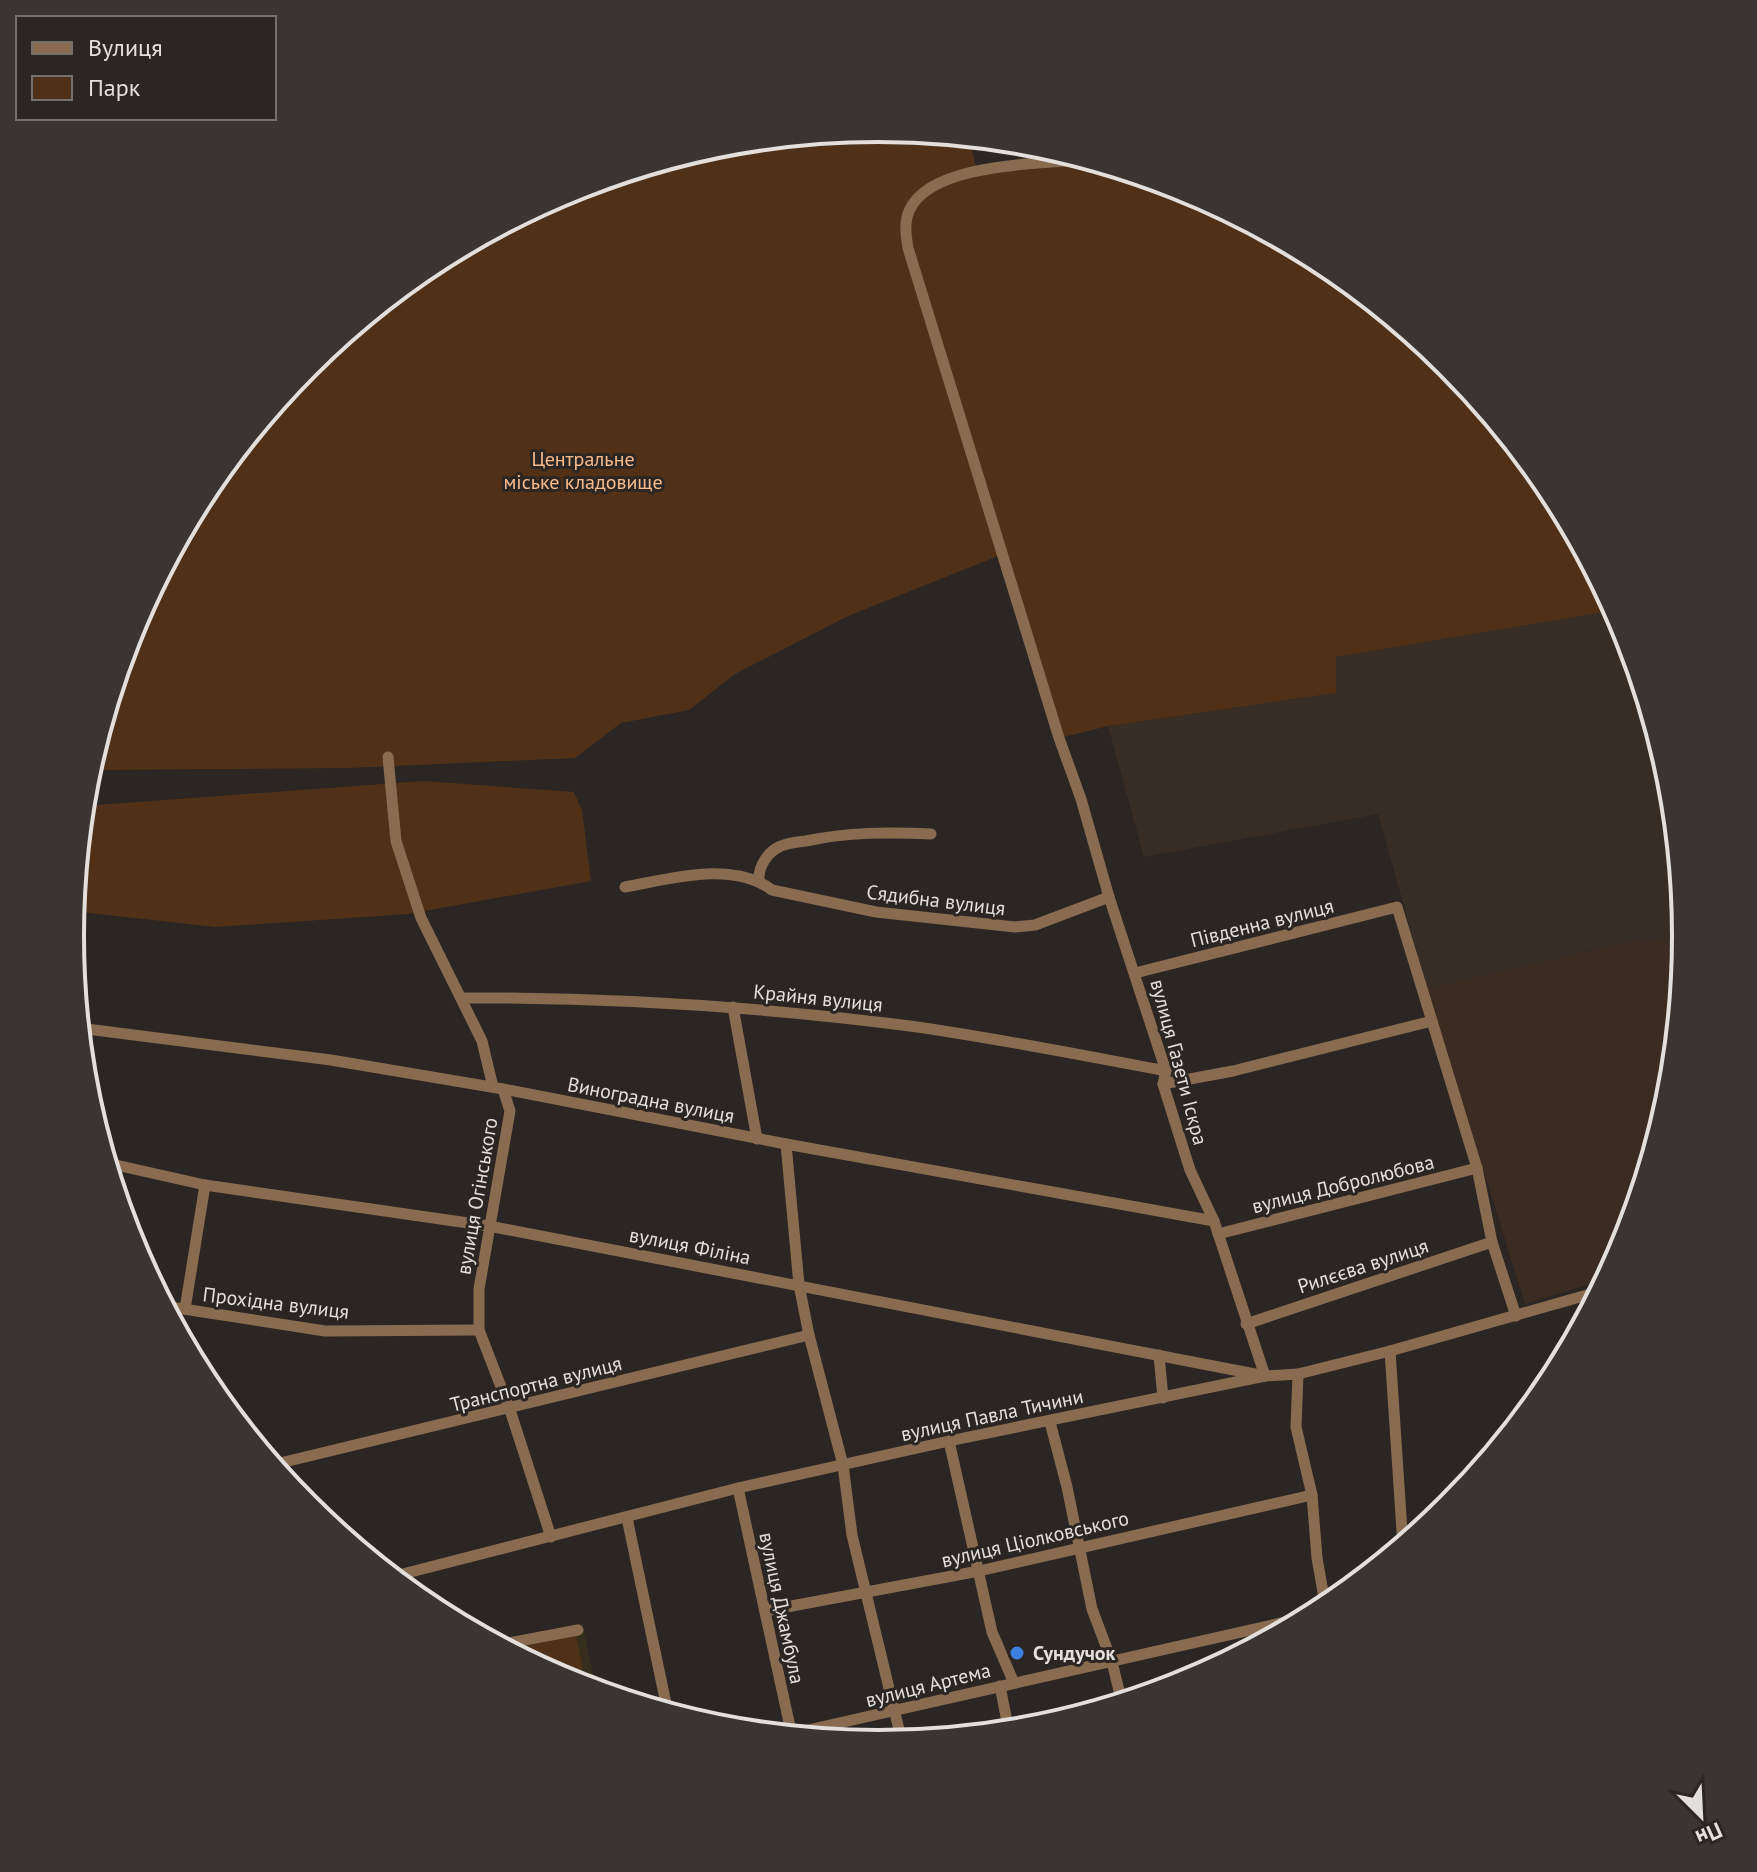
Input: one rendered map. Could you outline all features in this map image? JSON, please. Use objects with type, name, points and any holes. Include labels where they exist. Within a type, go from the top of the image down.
[{"type":"street","name":"вулиця Газети Іскра","points":[[1055,162],[977,170],[950,177],[927,190],[914,202],[907,214],[906,232],[921,294],[1166,1071],[1163,1084],[1190,1170],[1214,1221],[1265,1376]]},
{"type":"street","name":"вулиця Огінського","points":[[388,757],[396,841],[421,918],[482,1041],[498,1088],[510,1111],[479,1289],[479,1330],[510,1410],[551,1537]]},
{"type":"street","points":[[759,880],[758,872],[763,861],[779,846],[826,836],[876,831],[931,834]]},
{"type":"street","name":"Сядибна вулиця","points":[[625,887],[727,874],[759,880],[772,890],[876,912],[1015,927],[1035,925],[1109,897]]},
{"type":"street","name":"Південна вулиця","points":[[1135,973],[1397,907],[1432,1021]]},
{"type":"street","name":"Крайня вулиця","points":[[462,998],[550,998],[733,1007],[911,1027],[1166,1071]]},
{"type":"street","points":[[733,1007],[757,1139]]},
{"type":"street","points":[[1163,1084],[1233,1071],[1432,1021],[1477,1168],[1492,1242],[1516,1316]]},
{"type":"street","name":"Виноградна вулиця","points":[[90,1029],[331,1060],[498,1088],[757,1139],[1214,1221]]},
{"type":"street","points":[[786,1144],[799,1285],[843,1465],[852,1535],[899,1730]]},
{"type":"street","name":"вулиця Філіна","points":[[118,1166],[205,1185],[489,1226],[1265,1376]]},
{"type":"street","name":"вулиця Добролюбова","points":[[1218,1234],[1477,1168]]},
{"type":"street","points":[[185,1309],[205,1185]]},
{"type":"street","name":"Рилєєва вулиця","points":[[1246,1324],[1492,1242]]},
{"type":"street","name":"вулиця Павла Тичини","points":[[405,1573],[738,1488],[1265,1376],[1298,1374],[1587,1295]]},
{"type":"street","name":"Прохідна вулиця","points":[[177,1308],[325,1331],[479,1330]]},
{"type":"street","name":"Транспортна вулиця","points":[[283,1462],[510,1410],[809,1335]]},
{"type":"street","points":[[1390,1351],[1402,1533]]},
{"type":"street","points":[[1159,1355],[1163,1398]]},
{"type":"street","points":[[1298,1374],[1296,1427],[1312,1495],[1323,1594]]},
{"type":"street","points":[[1050,1422],[1092,1609],[1112,1662],[1119,1692]]},
{"type":"street","points":[[949,1441],[992,1632],[1014,1683]]},
{"type":"street","name":"вулиця Джамбула","points":[[738,1488],[788,1725]]},
{"type":"street","name":"вулиця Ціолковського","points":[[765,1611],[979,1571],[1312,1495]]},
{"type":"street","points":[[627,1518],[665,1701]]},
{"type":"street","name":"вулиця Артема","points":[[821,1728],[1275,1624]]},
{"type":"street","points":[[514,1642],[578,1630]]},
{"type":"street","points":[[1000,1686],[1007,1720]]},
{"type":"shaded area","points":[[1604,612],[1631,681],[1658,781],[1661,828],[1666,829],[1671,884],[1671,980],[1668,940],[1632,941],[1427,988],[1378,814],[1144,857],[1108,726],[1336,693],[1335,657]]},
{"type":"shaded area","points":[[1669,940],[1671,989],[1666,1040],[1646,1142],[1613,1240],[1593,1283],[1525,1304],[1427,988],[1632,941]]},
{"type":"shaded area","points":[[582,1623],[594,1677],[527,1649],[508,1639]]},
{"type":"green space","name":"Центральне міське кладовище","points":[[827,143],[930,143],[971,147],[977,170],[1055,162],[1134,184],[1183,202],[1276,248],[1362,306],[1440,374],[1476,412],[1539,495],[1567,539],[1604,612],[1336,657],[1336,693],[1108,726],[1059,738],[1003,554],[848,616],[735,674],[689,710],[621,723],[575,758],[348,768],[102,770],[126,681],[144,632],[190,539],[218,495],[248,452],[317,374],[395,306],[437,275],[527,223],[574,202],[673,169],[775,148]]},
{"type":"green space","points":[[423,781],[574,792],[582,810],[591,881],[408,914],[216,927],[85,912],[95,805]]},
{"type":"green space","points":[[576,1635],[583,1670],[574,1670],[523,1647]]},
{"type":"place","name":"Сундучок","points":[[1017,1653]]}]
